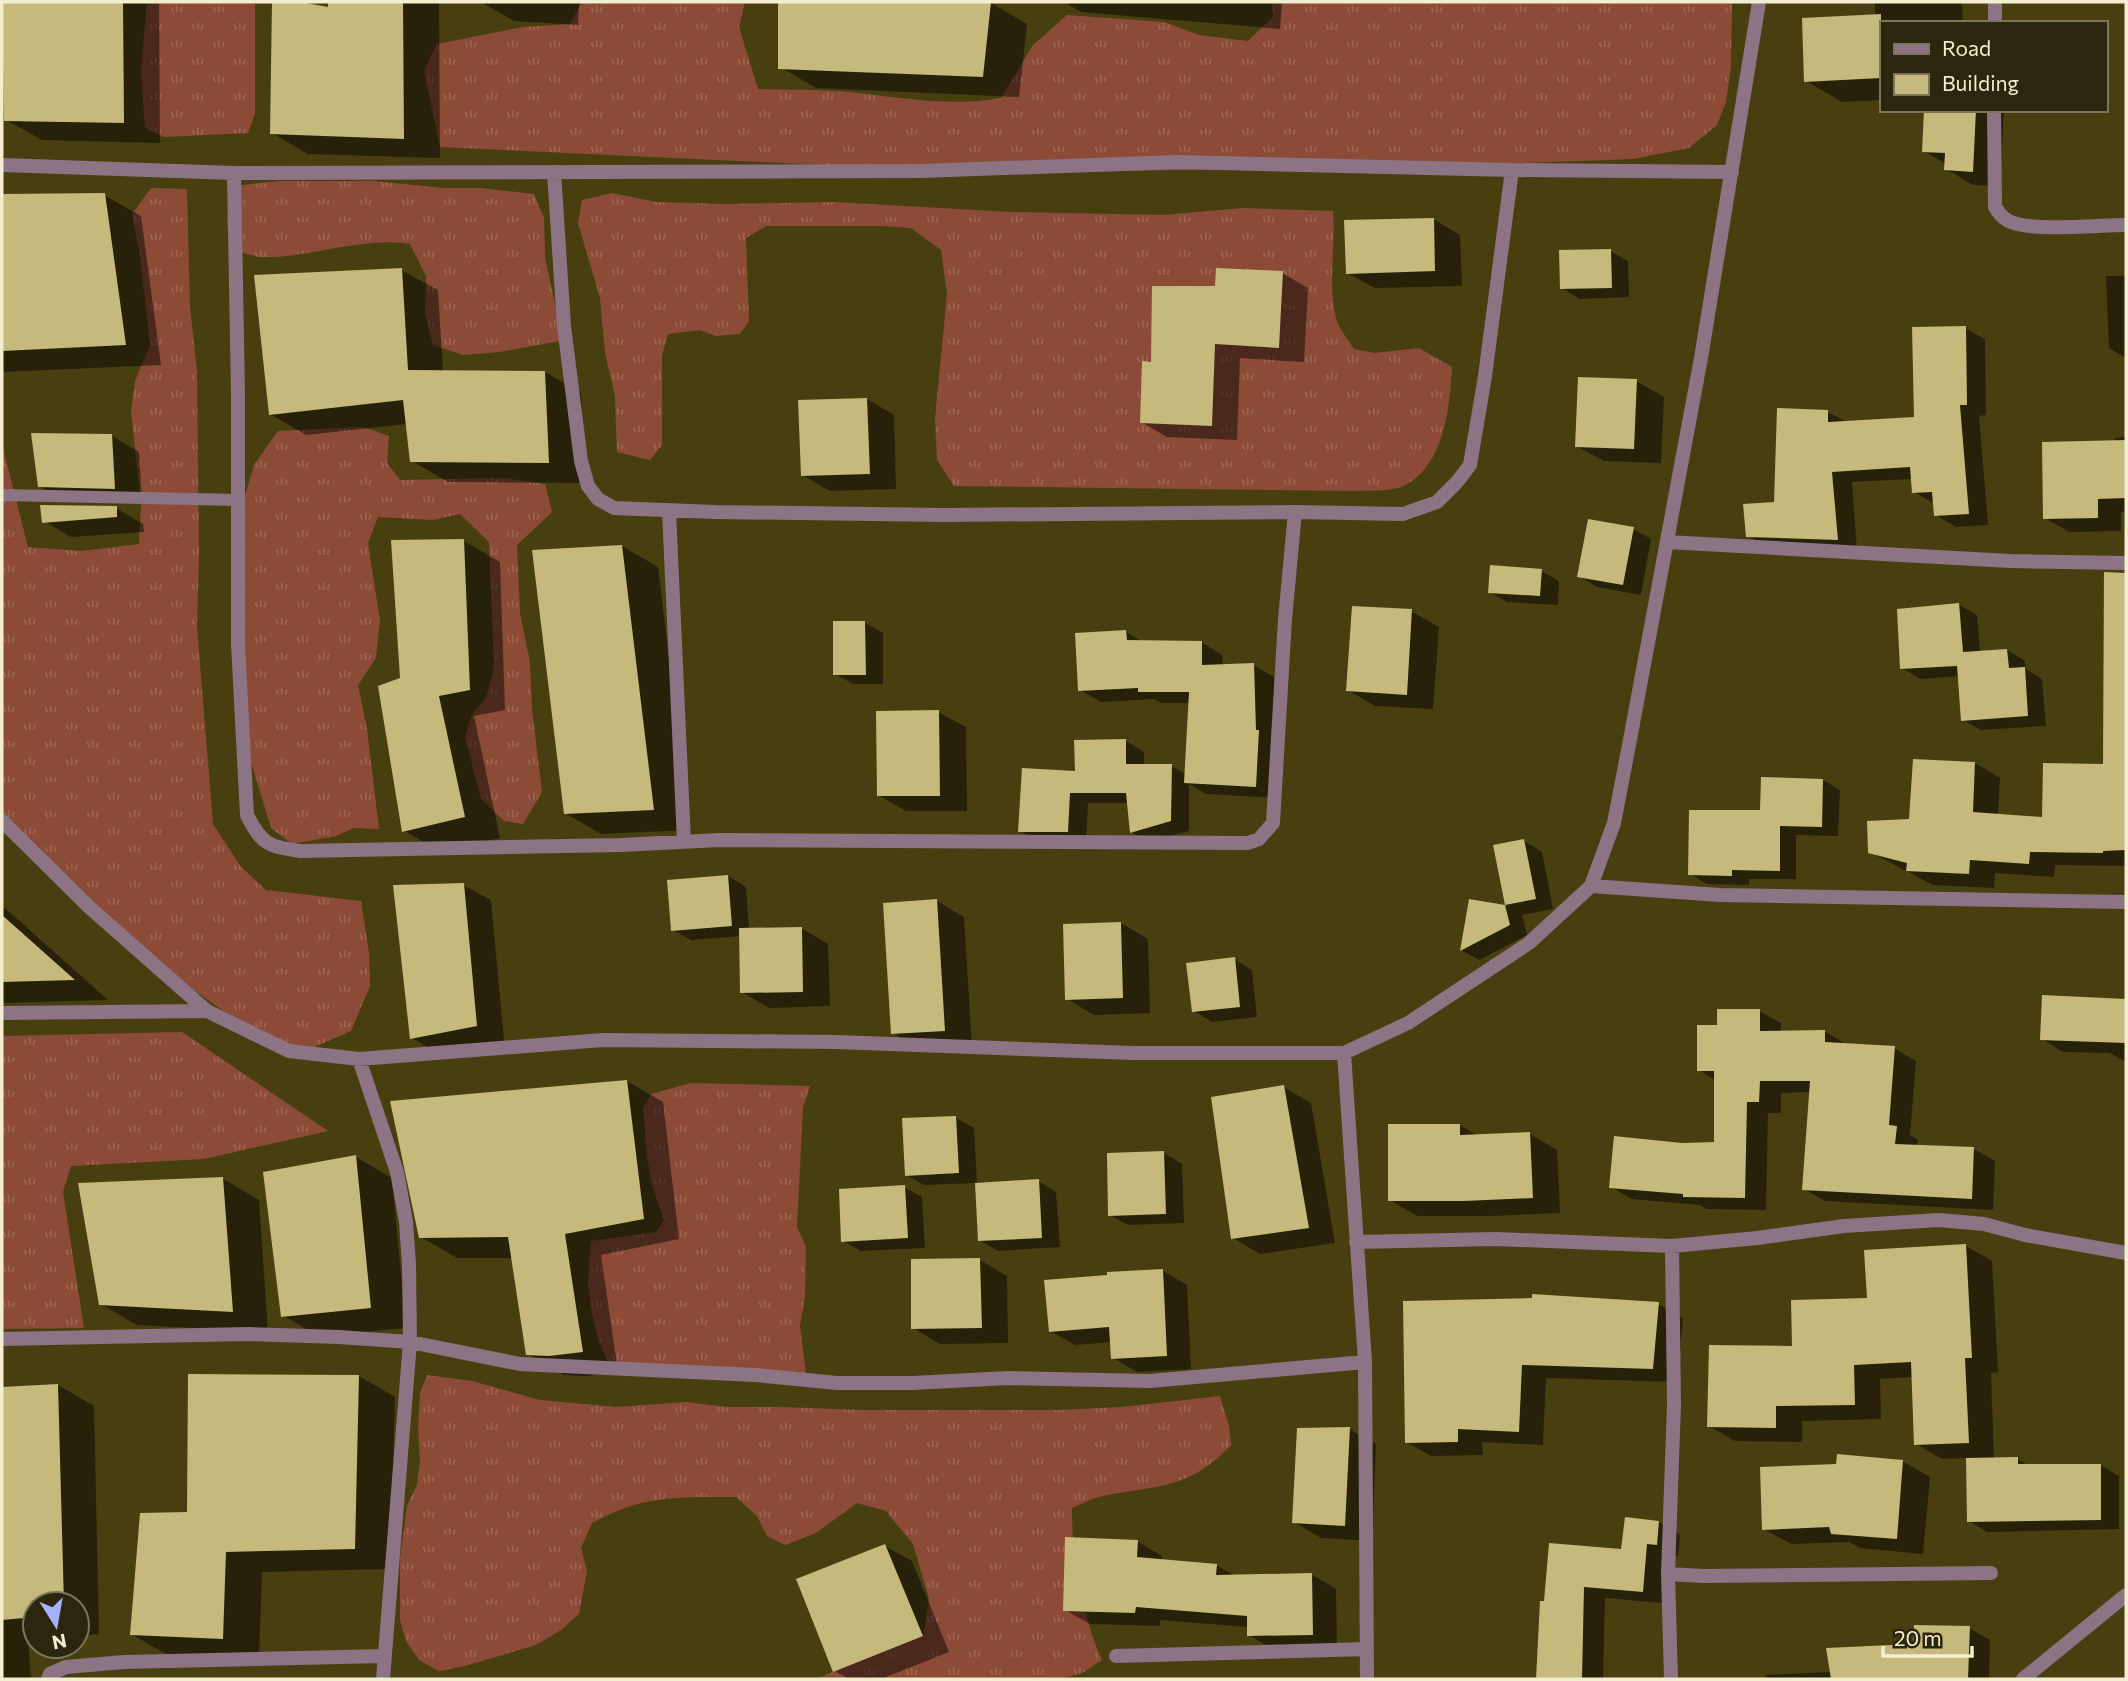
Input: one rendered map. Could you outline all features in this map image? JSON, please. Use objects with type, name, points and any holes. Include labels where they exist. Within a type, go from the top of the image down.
[{"type":"street","points":[[2,821],[89,907],[207,1011],[289,1051],[359,1059],[603,1040],[837,1042],[1133,1053],[1344,1053],[1408,1023],[1529,943],[1591,886],[1614,823],[1667,542],[1759,2]]},
{"type":"street","points":[[1995,2],[1995,21]]},
{"type":"street","points":[[1994,112],[1995,207],[2001,216],[2012,222],[2041,226],[2126,225]]},
{"type":"street","points":[[2,165],[234,173],[921,171],[1178,162],[1732,172]]},
{"type":"street","points":[[554,172],[564,327],[581,461],[589,486],[598,499],[614,508],[669,511],[944,515],[1295,512],[1403,514],[1437,502],[1469,465],[1485,376],[1512,170]]},
{"type":"street","points":[[234,173],[239,500],[238,643],[247,815],[257,835],[273,846],[300,851],[684,842],[1248,843],[1259,839],[1273,823],[1285,619],[1295,512]]},
{"type":"street","points":[[669,511],[684,842]]},
{"type":"street","points":[[1667,542],[2010,561],[2126,563]]},
{"type":"street","points":[[1591,886],[1720,895],[2126,902]]},
{"type":"street","points":[[2,1013],[207,1011]]},
{"type":"street","points":[[1344,1053],[1365,1362],[1367,1679]]},
{"type":"street","points":[[359,1059],[399,1184],[406,1222],[409,1264],[410,1342],[383,1679]]},
{"type":"street","points":[[1356,1242],[1496,1239],[1672,1246],[1844,1226],[1940,1220],[1984,1224],[2025,1235],[2126,1253]]},
{"type":"street","points":[[1671,1679],[1668,1574],[1674,1370],[1672,1246]]},
{"type":"street","points":[[2,1339],[249,1334],[339,1337],[410,1342],[520,1364],[730,1374],[837,1383],[913,1383],[1008,1378],[1150,1381],[1365,1362]]},
{"type":"street","points":[[1668,1574],[1703,1576],[1991,1573]]},
{"type":"street","points":[[2023,1679],[2126,1595]]},
{"type":"street","points":[[1116,1656],[1367,1649]]},
{"type":"street","points":[[48,1679],[50,1674],[66,1667],[124,1662],[384,1656]]},
{"type":"lane","points":[[2,495],[239,500]]},
{"type":"green space","points":[[147,2],[255,2],[255,113],[248,133],[164,137],[145,128],[141,72]]},
{"type":"green space","points":[[582,2],[745,2],[739,27],[758,89],[839,91],[940,101],[1001,98],[1033,45],[1067,15],[1164,22],[1199,35],[1248,41],[1273,17],[1272,2],[1732,2],[1731,67],[1726,102],[1717,125],[1689,148],[1633,159],[1438,166],[994,173],[440,147],[424,71],[437,44],[523,27],[570,24]]},
{"type":"green space","points":[[279,181],[374,181],[534,194],[544,218],[545,257],[560,341],[499,352],[463,355],[433,345],[425,313],[426,276],[410,244],[372,243],[279,257],[256,256],[229,248],[227,219],[233,186]]},
{"type":"green space","points":[[151,188],[187,189],[190,307],[197,371],[197,627],[213,824],[241,867],[266,890],[361,901],[369,953],[370,986],[351,1031],[307,1050],[256,1034],[160,966],[48,863],[2,812],[2,444],[28,547],[81,551],[139,544],[141,504],[131,412],[135,381],[150,345],[140,256],[132,214]]},
{"type":"green space","points":[[612,193],[656,202],[834,202],[1011,212],[1163,215],[1243,208],[1333,211],[1332,286],[1339,326],[1354,349],[1374,353],[1419,348],[1452,367],[1442,434],[1428,465],[1417,477],[1403,486],[1386,490],[954,486],[937,460],[935,418],[947,294],[941,250],[911,228],[766,226],[746,238],[749,321],[740,334],[716,336],[700,330],[668,334],[662,356],[662,445],[650,460],[617,452],[615,396],[605,353],[600,298],[578,223],[582,200]]},
{"type":"green space","points":[[364,427],[389,436],[387,463],[400,480],[504,478],[545,484],[552,512],[517,545],[520,613],[530,663],[532,709],[542,792],[523,824],[504,821],[481,799],[465,737],[471,716],[487,696],[494,667],[489,542],[460,514],[433,520],[378,517],[368,543],[380,621],[376,658],[358,685],[367,729],[379,829],[354,828],[336,836],[292,844],[271,828],[251,762],[242,615],[244,499],[254,465],[278,431]]},
{"type":"green space","points":[[182,1032],[328,1131],[204,1159],[71,1166],[63,1192],[84,1328],[2,1329],[2,1036]]},
{"type":"green space","points":[[691,1083],[810,1086],[803,1107],[797,1227],[806,1247],[805,1297],[800,1326],[806,1374],[610,1367],[598,1339],[588,1283],[591,1241],[656,1232],[664,1220],[652,1186],[643,1108],[651,1094]]},
{"type":"green space","points":[[427,1375],[472,1381],[540,1400],[616,1407],[686,1402],[727,1407],[862,1410],[1058,1410],[1122,1407],[1220,1396],[1229,1426],[1231,1445],[1216,1460],[1186,1478],[1156,1487],[1099,1497],[1072,1508],[1079,1585],[1089,1625],[1102,1660],[1082,1673],[1060,1679],[816,1679],[923,1636],[929,1599],[913,1544],[886,1511],[857,1503],[816,1533],[785,1545],[767,1536],[757,1516],[736,1497],[649,1501],[622,1509],[592,1523],[581,1548],[587,1571],[579,1614],[561,1630],[536,1645],[439,1671],[419,1660],[406,1641],[400,1620],[400,1559],[407,1506],[417,1485],[420,1461],[420,1393]]},
{"type":"building","points":[[2,2],[123,2],[124,123],[4,121]]},
{"type":"building","points":[[272,2],[301,2],[328,7],[328,2],[403,2],[404,139],[270,134]]},
{"type":"building","points":[[778,2],[991,2],[983,77],[778,69]]},
{"type":"building","points":[[1881,14],[1880,78],[1804,82],[1802,18]]},
{"type":"building","points":[[1924,112],[1976,112],[1973,172],[1944,170],[1945,153],[1922,152]]},
{"type":"building","points":[[105,193],[126,345],[2,351],[2,194]]},
{"type":"building","points":[[1434,218],[1435,271],[1346,274],[1344,220]]},
{"type":"building","points":[[1611,249],[1612,288],[1560,289],[1559,250]]},
{"type":"building","points":[[402,268],[408,370],[545,371],[549,463],[410,462],[403,400],[269,415],[254,275]]},
{"type":"building","points":[[1216,268],[1283,271],[1279,348],[1215,344],[1212,426],[1140,423],[1142,361],[1151,362],[1152,286],[1215,286]]},
{"type":"building","points":[[1966,326],[1967,405],[1960,405],[1969,514],[1934,516],[1932,492],[1912,493],[1910,467],[1832,472],[1838,540],[1746,537],[1743,504],[1774,502],[1777,408],[1828,410],[1828,422],[1914,417],[1912,327]]},
{"type":"building","points":[[1578,377],[1637,379],[1634,449],[1575,447]]},
{"type":"building","points":[[867,398],[870,474],[801,476],[798,400]]},
{"type":"building","points":[[31,433],[112,434],[115,489],[38,487]]},
{"type":"building","points":[[2126,440],[2126,498],[2098,499],[2098,518],[2043,519],[2042,442]]},
{"type":"building","points":[[40,505],[117,506],[117,517],[42,523]]},
{"type":"building","points":[[1588,519],[1634,527],[1623,585],[1577,577]]},
{"type":"building","points":[[464,539],[470,690],[439,696],[465,817],[402,832],[378,686],[400,678],[391,540]]},
{"type":"building","points":[[622,545],[654,810],[564,814],[532,550]]},
{"type":"building","points":[[1490,565],[1542,569],[1540,596],[1488,593]]},
{"type":"building","points":[[2104,572],[2126,573],[2126,850],[2103,853],[2030,852],[2029,864],[1970,860],[1969,874],[1906,871],[1907,863],[1868,853],[1867,821],[1909,819],[1913,759],[1975,762],[1973,812],[2042,817],[2043,763],[2103,764]]},
{"type":"building","points":[[1959,603],[1963,652],[2007,649],[2009,668],[2025,667],[2028,716],[1961,721],[1957,666],[1900,669],[1897,609]]},
{"type":"building","points":[[1352,606],[1412,609],[1407,695],[1346,691]]},
{"type":"building","points":[[833,621],[865,621],[866,675],[833,675]]},
{"type":"building","points":[[1126,630],[1127,640],[1202,641],[1202,665],[1254,663],[1256,730],[1259,730],[1256,787],[1184,783],[1189,692],[1138,692],[1138,688],[1078,691],[1075,633]]},
{"type":"building","points":[[939,710],[940,796],[877,796],[876,711]]},
{"type":"building","points":[[1126,739],[1126,764],[1172,764],[1171,821],[1130,833],[1126,793],[1070,793],[1068,832],[1018,832],[1022,768],[1075,771],[1074,740]]},
{"type":"building","points":[[1761,777],[1823,779],[1822,827],[1780,826],[1780,871],[1732,870],[1732,876],[1688,875],[1689,810],[1760,810]]},
{"type":"building","points":[[1524,839],[1536,899],[1505,905],[1493,845]]},
{"type":"building","points":[[728,875],[732,926],[671,931],[667,880]]},
{"type":"building","points":[[464,883],[477,1026],[410,1039],[393,885]]},
{"type":"building","points":[[937,899],[945,1031],[891,1034],[883,903]]},
{"type":"building","points":[[1469,899],[1505,905],[1510,925],[1460,951]]},
{"type":"building","points":[[2,915],[75,980],[2,982]]},
{"type":"building","points":[[1121,922],[1123,998],[1065,1000],[1063,924]]},
{"type":"building","points":[[802,927],[803,992],[740,993],[739,928]]},
{"type":"building","points":[[1235,957],[1240,1007],[1192,1012],[1186,963]]},
{"type":"building","points":[[2042,995],[2126,999],[2126,1043],[2040,1040]]},
{"type":"building","points":[[1717,1009],[1760,1009],[1760,1031],[1825,1030],[1825,1042],[1895,1046],[1889,1125],[1897,1126],[1895,1144],[1974,1147],[1972,1199],[1802,1190],[1810,1081],[1760,1081],[1759,1102],[1747,1102],[1745,1198],[1683,1197],[1683,1194],[1609,1188],[1614,1136],[1682,1143],[1714,1142],[1714,1071],[1697,1071],[1697,1025],[1717,1025]]},
{"type":"building","points":[[627,1080],[644,1219],[565,1234],[583,1352],[549,1356],[526,1355],[508,1237],[419,1238],[390,1101]]},
{"type":"building","points":[[1284,1085],[1309,1228],[1231,1239],[1211,1097]]},
{"type":"building","points":[[956,1116],[959,1173],[905,1176],[902,1118]]},
{"type":"building","points":[[1388,1124],[1460,1124],[1460,1135],[1530,1132],[1533,1198],[1388,1201]]},
{"type":"building","points":[[1164,1151],[1166,1214],[1108,1216],[1107,1153]]},
{"type":"building","points":[[356,1155],[371,1308],[281,1317],[263,1172]]},
{"type":"building","points":[[223,1177],[233,1312],[99,1305],[78,1183]]},
{"type":"building","points":[[1039,1179],[1042,1238],[978,1241],[975,1183]]},
{"type":"building","points":[[905,1185],[908,1238],[841,1242],[839,1189]]},
{"type":"building","points":[[1966,1244],[1972,1358],[1965,1358],[1969,1443],[1914,1445],[1911,1362],[1854,1365],[1855,1405],[1776,1406],[1776,1428],[1707,1427],[1709,1345],[1792,1346],[1791,1300],[1867,1298],[1864,1250]]},
{"type":"building","points":[[980,1258],[982,1328],[911,1329],[911,1259]]},
{"type":"building","points":[[1163,1269],[1167,1356],[1111,1359],[1109,1327],[1049,1332],[1044,1280],[1107,1275],[1107,1272]]},
{"type":"building","points":[[1532,1294],[1659,1302],[1653,1369],[1522,1365],[1519,1432],[1458,1429],[1458,1442],[1405,1443],[1403,1301],[1532,1298]]},
{"type":"building","points":[[188,1374],[359,1375],[355,1549],[226,1552],[223,1639],[130,1635],[140,1513],[187,1512]]},
{"type":"building","points":[[58,1384],[64,1590],[21,1590],[21,1618],[2,1620],[2,1387]]},
{"type":"building","points":[[1350,1427],[1345,1526],[1292,1523],[1297,1428]]},
{"type":"building","points":[[1837,1454],[1903,1460],[1897,1539],[1831,1534],[1829,1527],[1762,1530],[1760,1467],[1836,1464]]},
{"type":"building","points":[[2018,1457],[2018,1464],[2101,1464],[2101,1520],[1967,1522],[1966,1458]]},
{"type":"building","points":[[1625,1517],[1659,1521],[1657,1545],[1647,1544],[1643,1592],[1584,1587],[1582,1679],[1536,1679],[1540,1601],[1544,1601],[1549,1543],[1621,1549]]},
{"type":"building","points":[[1065,1537],[1138,1540],[1137,1557],[1217,1564],[1216,1575],[1312,1573],[1313,1635],[1247,1636],[1247,1616],[1136,1607],[1135,1613],[1063,1611]]},
{"type":"building","points":[[885,1544],[923,1636],[833,1672],[796,1579]]},
{"type":"building","points":[[1914,1625],[1970,1626],[1968,1679],[1831,1679],[1826,1648],[1913,1644]]}]
